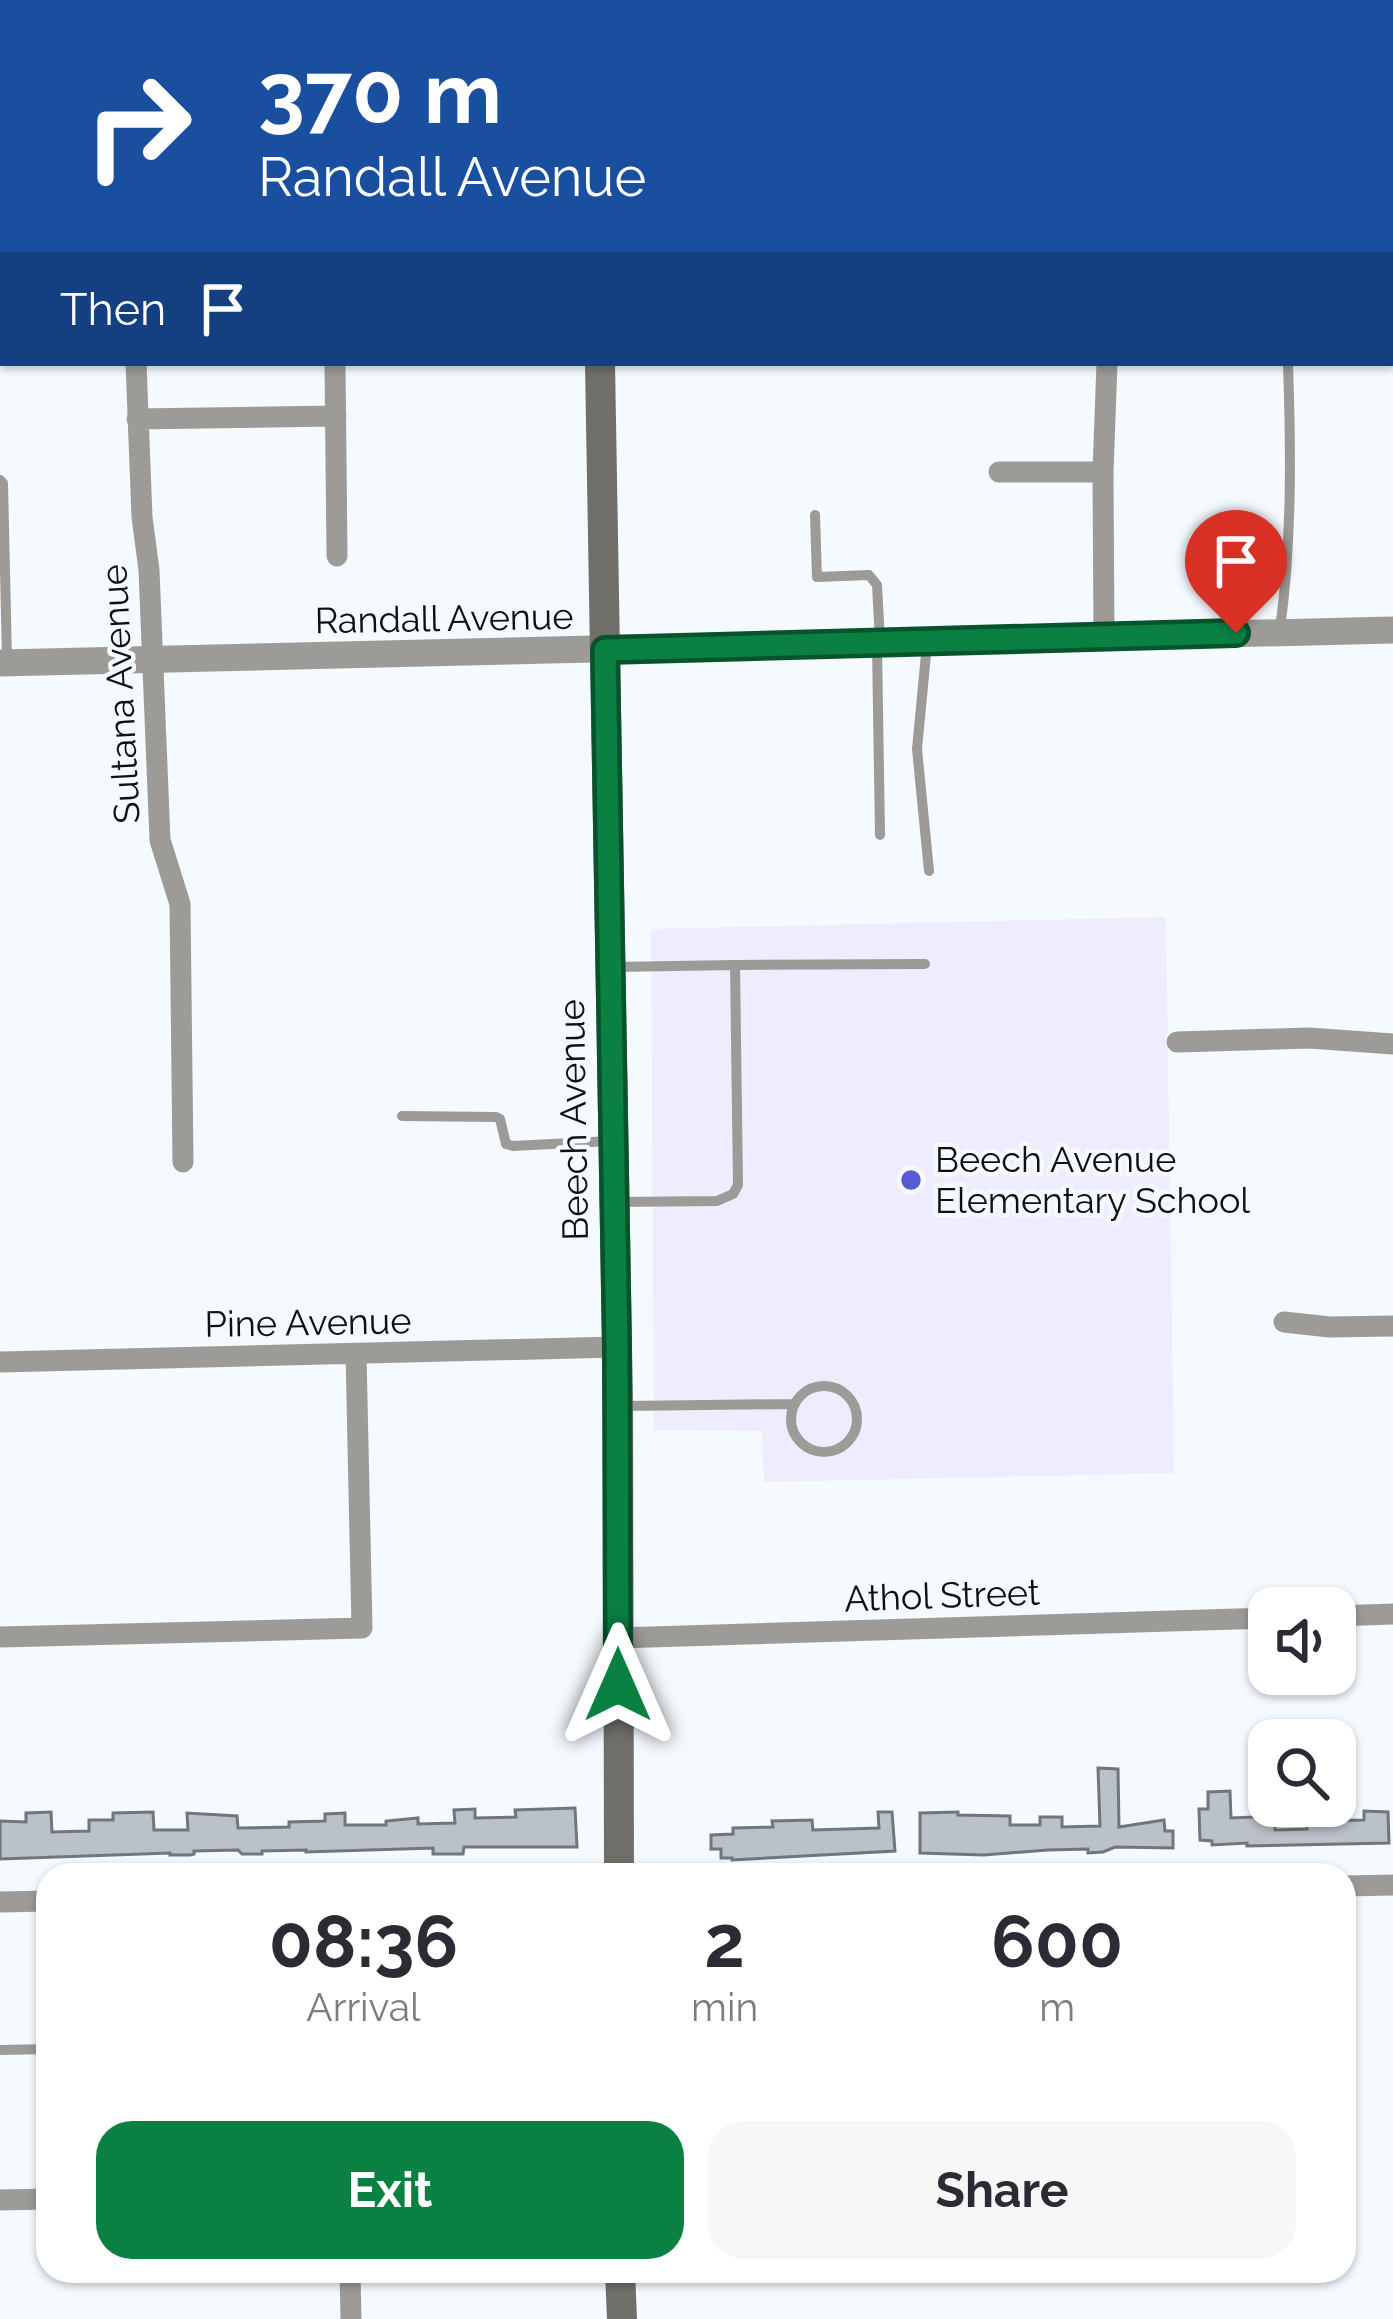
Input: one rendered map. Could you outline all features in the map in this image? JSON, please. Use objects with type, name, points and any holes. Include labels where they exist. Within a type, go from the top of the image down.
[{"type":"main road","name":"Beech Avenue","points":[[600,366],[618,1406],[619,1863]]},
{"type":"main road","points":[[620,2283],[622,2319]]},
{"type":"street","name":"Sultana Avenue","points":[[136,366],[160,840],[180,904],[184,1162]]},
{"type":"street","points":[[335,366],[338,556]]},
{"type":"street","points":[[1104,636],[1107,366]]},
{"type":"street","points":[[137,419],[336,416]]},
{"type":"street","points":[[999,472],[1103,472]]},
{"type":"street","name":"Randall Avenue","points":[[4,663],[1393,630]]},
{"type":"street","points":[[1177,1042],[1309,1038],[1393,1043]]},
{"type":"street","points":[[1284,1322],[1393,1326]]},
{"type":"street","name":"Pine Avenue","points":[[0,1362],[617,1347]]},
{"type":"street","points":[[0,1637],[362,1628],[356,1354]]},
{"type":"street","points":[[1356,1615],[1393,1614]]},
{"type":"street","name":"Athol Street","points":[[618,1637],[1248,1619]]},
{"type":"street","points":[[1356,1886],[1393,1886]]},
{"type":"street","points":[[0,1902],[36,1901]]},
{"type":"street","points":[[0,2200],[36,2199]]},
{"type":"street","points":[[350,2283],[350,2319]]},
{"type":"lane","points":[[1280,632],[1288,550],[1288,366]]},
{"type":"lane","points":[[0,480],[4,663]]},
{"type":"lane","points":[[815,515],[817,577],[869,575],[878,585],[880,835]]},
{"type":"lane","points":[[927,641],[917,749],[928,871]]},
{"type":"lane","points":[[609,967],[925,964]]},
{"type":"lane","points":[[614,1202],[717,1201],[733,1194],[738,1185],[735,965]]},
{"type":"lane","points":[[402,1116],[496,1117],[506,1144],[513,1146],[613,1141]]},
{"type":"lane","points":[[618,1406],[795,1404],[812,1389],[822,1387],[842,1392],[855,1408],[852,1438],[825,1452],[804,1445],[792,1426],[795,1404]]},
{"type":"lane","points":[[0,2050],[36,2049]]},
{"type":"shaded area","name":"Beech Avenue Elementary School","points":[[1166,917],[1174,1473],[764,1482],[762,1431],[654,1430],[651,929]]},
{"type":"building","points":[[1098,1768],[1118,1769],[1119,1827],[1164,1820],[1165,1831],[1173,1831],[1173,1848],[920,1853],[920,1813],[1010,1816],[1010,1825],[1040,1825],[1040,1817],[1062,1817],[1062,1827],[1100,1826]]},
{"type":"building","points":[[1230,1791],[1231,1818],[1248,1817],[1248,1827],[1275,1830],[1356,1827],[1356,1820],[1364,1820],[1364,1811],[1388,1812],[1389,1843],[1212,1845],[1212,1841],[1200,1840],[1199,1809],[1208,1809],[1208,1792]]},
{"type":"building","points":[[575,1808],[577,1847],[464,1847],[463,1854],[433,1854],[433,1848],[262,1854],[238,1850],[0,1859],[0,1821],[26,1822],[26,1813],[51,1812],[52,1832],[89,1831],[89,1820],[113,1820],[113,1813],[153,1812],[154,1830],[188,1830],[187,1813],[237,1816],[238,1828],[289,1827],[289,1822],[325,1821],[325,1814],[345,1813],[345,1825],[386,1825],[386,1821],[418,1818],[418,1824],[455,1823],[454,1810],[475,1809],[475,1818],[516,1817],[515,1810]]},
{"type":"building","points":[[878,1812],[892,1812],[895,1851],[732,1860],[721,1858],[721,1849],[711,1849],[711,1835],[733,1834],[733,1828],[773,1827],[772,1821],[812,1820],[813,1830],[879,1828]]},
{"type":"place","name":"Beech Avenue Elementary School","points":[[911,1180]]},
{"type":"route","points":[[618,1685],[605,650],[1236,633]]}]
